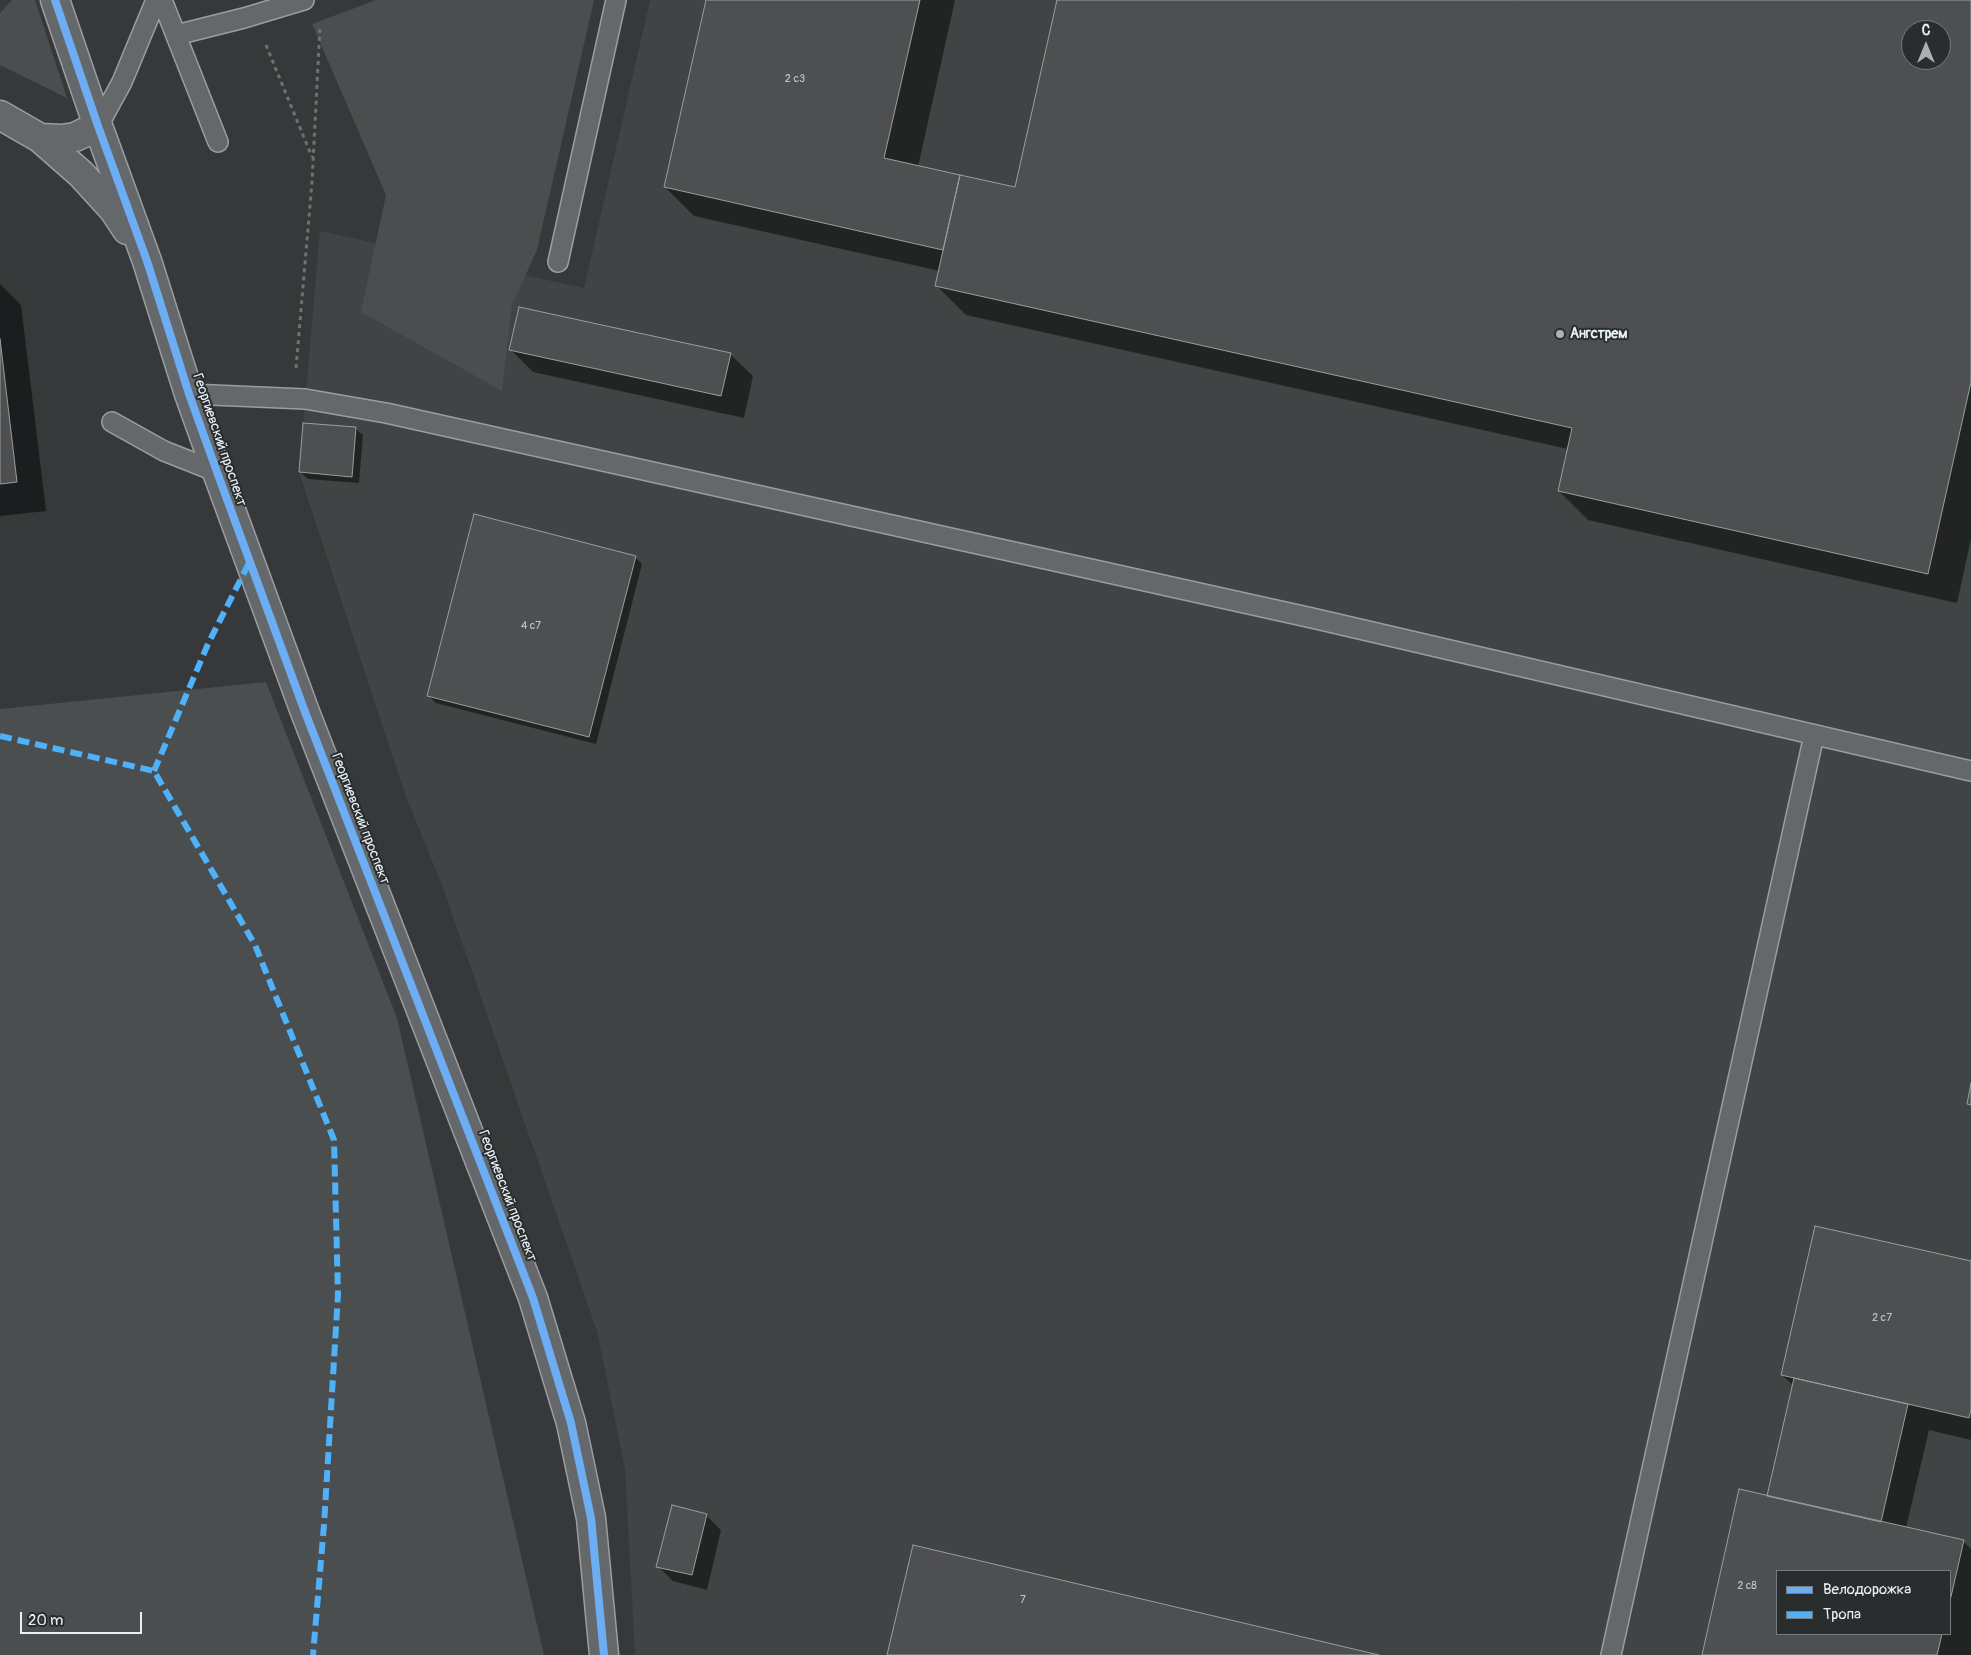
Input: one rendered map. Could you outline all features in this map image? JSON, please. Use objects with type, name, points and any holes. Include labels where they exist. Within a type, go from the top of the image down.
[{"type":"street","name":"Георгиевский проспект","points":[[55,0],[147,260],[189,394],[305,712],[533,1298],[571,1423],[591,1518],[604,1655]]},
{"type":"street","name":"Георгиевский проспект","points":[[0,115],[40,138],[81,174],[113,209],[147,260]]},
{"type":"street","points":[[40,138],[61,139],[75,137],[98,126]]},
{"type":"lane","points":[[98,126],[122,82],[156,0]]},
{"type":"lane","points":[[162,0],[218,142]]},
{"type":"lane","points":[[176,35],[304,0]]},
{"type":"lane","points":[[558,262],[616,0]]},
{"type":"lane","points":[[189,394],[293,398],[386,413],[1302,616],[1971,771]]},
{"type":"lane","points":[[112,422],[164,451],[217,472]]},
{"type":"lane","points":[[1611,1655],[1814,735]]},
{"type":"path","points":[[254,15],[313,159]]},
{"type":"path","points":[[293,398],[313,159],[320,20]]},
{"type":"shaded area","points":[[12,0],[35,0],[67,98],[0,65],[0,13]]},
{"type":"shaded area","points":[[376,0],[594,0],[537,250],[512,305],[502,391],[361,312],[386,195],[312,24]]},
{"type":"shaded area","points":[[650,0],[1971,0],[1971,1655],[635,1655],[625,1469],[597,1331],[443,888],[405,794],[299,472],[320,231],[584,288]]},
{"type":"shaded area","points":[[266,682],[397,1018],[544,1655],[0,1655],[0,709]]},
{"type":"building","points":[[706,0],[920,0],[884,158],[960,175],[943,250],[664,187]]},
{"type":"building","name":"Ангстрем","points":[[1057,0],[1971,0],[1971,382],[1928,574],[1558,491],[1572,428],[935,286],[960,175],[1015,187]]},
{"type":"building","points":[[519,307],[731,353],[721,396],[509,350]]},
{"type":"building","points":[[0,339],[17,482],[0,484]]},
{"type":"building","points":[[303,423],[356,427],[352,477],[299,472]]},
{"type":"building","points":[[474,514],[636,556],[589,737],[427,696]]},
{"type":"building","points":[[1971,1083],[1971,1105],[1967,1104]]},
{"type":"building","points":[[1815,1226],[1971,1261],[1971,1410],[1969,1418],[1781,1375]]},
{"type":"building","points":[[1794,1378],[1908,1404],[1881,1522],[1767,1496]]},
{"type":"building","points":[[1739,1489],[1964,1540],[1951,1597],[1951,1570],[1776,1570],[1776,1635],[1942,1635],[1937,1655],[1702,1655]]},
{"type":"building","points":[[672,1505],[707,1514],[692,1575],[656,1567]]},
{"type":"building","points":[[913,1545],[1379,1655],[887,1655]]},
{"type":"marked path","points":[[154,771],[208,644],[250,561]]},
{"type":"marked path","points":[[0,736],[154,771],[255,945],[334,1140],[338,1294],[324,1525],[313,1655]]},
{"type":"cycle path","points":[[55,0],[147,261],[189,394],[305,712],[533,1298],[571,1423],[591,1518],[604,1655]]},
{"type":"place","name":"Ангстрем","points":[[1560,334]]}]
